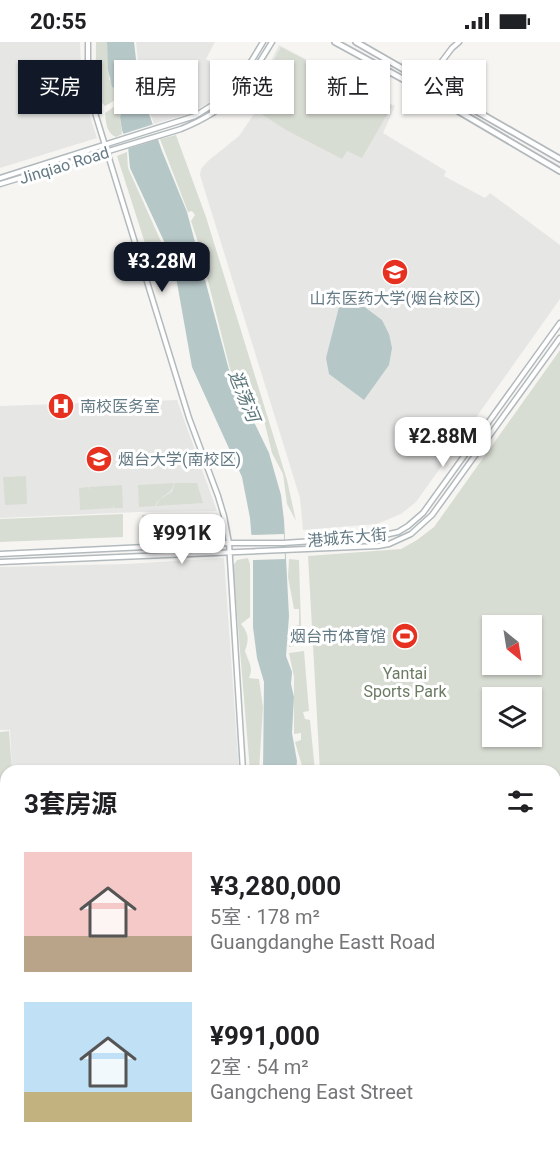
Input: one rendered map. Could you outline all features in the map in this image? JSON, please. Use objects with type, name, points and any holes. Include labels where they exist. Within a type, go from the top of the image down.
[{"type":"main road","points":[[335,42],[402,79]]},
{"type":"main road","points":[[356,42],[402,68]]},
{"type":"main road","points":[[463,114],[560,171]]},
{"type":"main road","points":[[482,114],[560,159]]},
{"type":"street","points":[[88,42],[88,80],[107,152],[189,418],[224,516],[229,543],[243,765]]},
{"type":"street","name":"Jinqiao Road","points":[[0,178],[195,116],[227,96],[240,80],[262,42]]},
{"type":"street","name":"Jinqiao Road","points":[[0,184],[198,122],[228,104],[248,80],[272,42]]},
{"type":"street","points":[[443,60],[459,42]]},
{"type":"street","name":"港城东大街","points":[[0,554],[229,543],[283,543],[376,537],[398,531],[408,526],[430,504],[560,323]]},
{"type":"street","name":"港城东大街","points":[[0,562],[378,546],[401,539],[418,529],[432,515],[560,338]]},
{"type":"street","points":[[134,548],[134,556]]},
{"type":"shaded area","points":[[0,42],[80,42],[81,60],[18,60],[18,114],[89,114],[97,138],[0,168]]},
{"type":"shaded area","points":[[107,42],[134,42],[136,60],[114,60],[114,88],[108,70]]},
{"type":"shaded area","points":[[136,42],[215,42],[206,59],[210,61],[210,102],[198,109],[198,60],[138,60]]},
{"type":"shaded area","name":"山东医药大学(烟台校区)","points":[[279,45],[308,60],[306,114],[390,114],[390,103],[395,106],[383,133],[446,171],[444,176],[485,198],[490,193],[560,245],[560,299],[416,502],[401,514],[377,524],[303,530],[300,498],[200,175],[201,169],[208,161],[239,136],[254,114],[294,114],[294,60],[272,60]]},
{"type":"shaded area","points":[[121,114],[149,114],[187,212],[229,370],[269,453],[281,495],[289,616],[286,656],[292,672],[291,684],[294,697],[292,733],[297,765],[263,765],[264,682],[257,658],[253,627],[253,554],[250,518],[242,477],[192,367],[176,277],[169,252],[130,168],[128,146]]},
{"type":"shaded area","points":[[151,114],[188,114],[154,124]]},
{"type":"shaded area","points":[[354,299],[382,320],[389,334],[392,348],[389,365],[364,400],[329,374],[326,358],[340,303]]},
{"type":"shaded area","name":"烟台大学(南校区)","points":[[177,400],[217,511],[0,518],[0,406]]},
{"type":"shaded area","points":[[224,558],[239,765],[12,765],[10,730],[0,730],[0,567],[126,564]]},
{"type":"green space","points":[[96,42],[107,42],[109,79],[114,84],[114,101],[105,106],[102,102],[102,60],[96,60]]},
{"type":"green space","points":[[281,47],[306,60],[306,114],[387,114],[362,158],[347,151],[342,159],[286,130],[261,114],[294,114],[294,60],[274,60]]},
{"type":"green space","points":[[114,107],[114,114],[121,114],[122,134],[116,137],[108,130],[105,113]]},
{"type":"green space","points":[[176,135],[206,217],[287,480],[296,521],[287,504],[283,474],[272,453],[263,416],[255,399],[247,404],[230,369],[191,221],[195,215],[192,211],[188,212],[160,139]]},
{"type":"green space","points":[[127,152],[128,168],[168,257],[151,262],[117,156]]},
{"type":"green space","name":"Yantai Sports Park","points":[[560,350],[560,765],[320,765],[308,556],[401,549],[434,527]]},
{"type":"green space","points":[[26,476],[27,504],[5,505],[3,477]]},
{"type":"green space","points":[[174,483],[171,490],[159,499],[155,506],[139,507],[138,485]]},
{"type":"green space","points":[[175,483],[197,483],[203,503],[156,506],[160,499],[172,492]]},
{"type":"green space","points":[[122,485],[123,508],[114,508],[113,504],[113,508],[80,510],[79,488],[88,487],[91,492],[89,487]]},
{"type":"green space","points":[[123,514],[123,537],[0,542],[0,519]]},
{"type":"green space","points":[[217,514],[220,530],[218,533],[142,537],[142,515]]},
{"type":"green space","points":[[248,558],[250,564],[250,617],[241,624],[247,637],[245,651],[251,667],[249,678],[259,679],[263,707],[259,765],[250,765],[233,566],[237,560]]},
{"type":"green space","points":[[289,559],[299,560],[301,625],[305,645],[295,643],[294,646],[289,647],[291,630],[299,625],[299,609],[294,609],[288,577]]},
{"type":"green space","points":[[304,651],[309,711],[303,712],[305,719],[310,720],[314,765],[302,765],[295,742],[301,740],[301,733],[294,734],[294,677],[289,653]]},
{"type":"green space","points":[[9,731],[12,765],[0,765],[0,732]]},
{"type":"pier","points":[[154,124],[159,139],[127,149],[123,134]]},
{"type":"pier","points":[[284,534],[285,559],[252,560],[251,535]]},
{"type":"place","name":"山东医药大学(烟台校区)","points":[[395,272]]},
{"type":"place","name":"南校医务室","points":[[61,406]]},
{"type":"place","name":"烟台大学(南校区)","points":[[99,459]]},
{"type":"place","name":"烟台市体育馆","points":[[405,636]]},
{"type":"water label","name":"逛荡河","points":[[244,396]]}]
